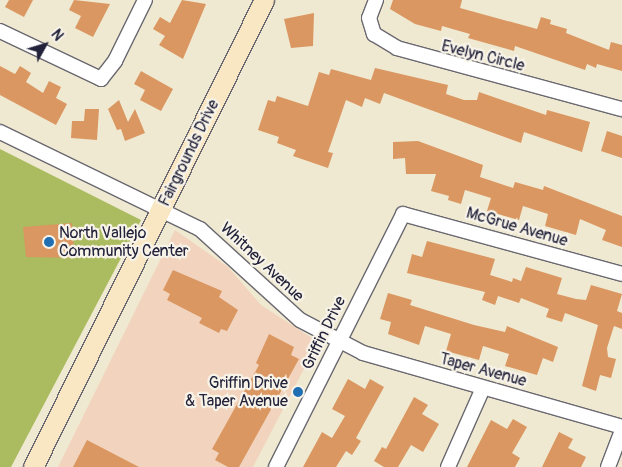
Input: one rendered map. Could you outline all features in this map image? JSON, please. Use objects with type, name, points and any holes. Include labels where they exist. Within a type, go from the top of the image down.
[{"type":"main road","name":"Fairgrounds Drive","points":[[33,467],[264,0]]},
{"type":"street","points":[[0,31],[101,79],[115,62],[145,0]]},
{"type":"street","name":"Evelyn Circle","points":[[376,0],[369,18],[374,34],[397,48],[622,109]]},
{"type":"street","name":"Whitney Avenue","points":[[0,132],[200,229],[241,263],[278,303],[339,339]]},
{"type":"street","name":"Griffin Drive","points":[[276,467],[403,214]]},
{"type":"street","name":"McGrue Avenue","points":[[403,214],[622,274]]},
{"type":"street","name":"Taper Avenue","points":[[339,339],[396,365],[483,388],[622,429]]},
{"type":"street","points":[[448,467],[483,388]]},
{"type":"street","points":[[608,467],[622,429]]},
{"type":"shaded area","points":[[175,230],[228,267],[261,305],[318,342],[253,467],[58,467]]},
{"type":"green space","points":[[0,149],[141,220],[11,467],[0,467]]},
{"type":"building","points":[[9,0],[33,0],[24,17],[5,7]]},
{"type":"building","points":[[74,0],[110,4],[93,37],[75,28],[81,16],[69,10]]},
{"type":"building","points":[[182,0],[206,4],[183,59],[159,45],[165,36],[153,29],[160,17],[170,23]]},
{"type":"building","points":[[393,0],[462,0],[460,8],[537,29],[541,17],[551,20],[550,24],[567,29],[566,33],[609,50],[611,42],[622,45],[622,71],[597,64],[596,68],[587,64],[585,70],[515,46],[514,51],[468,38],[470,34],[442,26],[441,31],[415,24],[390,9]]},
{"type":"building","points":[[314,13],[313,46],[291,48],[284,19]]},
{"type":"building","points":[[0,66],[15,74],[20,66],[31,73],[26,82],[43,93],[49,81],[61,87],[56,98],[67,104],[56,125],[0,95]]},
{"type":"building","points":[[375,68],[448,85],[446,94],[464,100],[477,100],[479,92],[546,115],[547,110],[590,122],[582,152],[524,132],[521,143],[384,93],[380,104],[365,98],[362,107],[346,100],[328,152],[333,153],[328,168],[293,156],[296,150],[277,143],[279,137],[258,130],[268,100],[275,102],[277,96],[308,106],[319,72],[329,75],[331,69],[371,80]]},
{"type":"building","points":[[141,71],[173,89],[161,111],[140,100],[145,90],[134,84]]},
{"type":"building","points":[[119,100],[128,122],[135,109],[145,133],[125,141],[121,129],[117,130],[108,109]]},
{"type":"building","points":[[85,109],[99,109],[97,140],[71,138],[72,121],[84,121]]},
{"type":"building","points":[[607,131],[622,136],[622,158],[601,151]]},
{"type":"building","points":[[418,141],[483,165],[480,177],[513,188],[515,182],[543,190],[544,186],[622,216],[622,247],[602,240],[606,230],[580,219],[576,235],[545,226],[548,214],[523,206],[519,220],[487,211],[491,198],[465,190],[461,204],[448,200],[449,196],[431,191],[436,174],[406,174],[405,158],[393,159],[393,142]]},
{"type":"building","name":"North Vallejo Community Center","points":[[72,223],[75,258],[26,257],[23,227]]},
{"type":"building","points":[[427,241],[495,259],[490,275],[512,282],[513,278],[521,281],[526,267],[562,278],[557,294],[586,300],[591,285],[622,294],[617,311],[622,313],[622,329],[614,326],[607,348],[608,357],[616,359],[611,378],[600,375],[596,391],[582,386],[598,325],[565,313],[562,322],[546,317],[549,309],[521,298],[519,303],[498,296],[495,305],[482,300],[485,292],[407,273],[412,254],[422,257]]},
{"type":"building","points":[[173,270],[222,291],[219,297],[238,310],[227,331],[221,329],[219,333],[199,323],[202,318],[167,300],[170,294],[163,290]]},
{"type":"building","points":[[388,293],[412,300],[410,305],[474,325],[505,332],[507,326],[558,347],[553,362],[543,358],[537,375],[505,366],[509,354],[483,346],[479,360],[446,351],[451,334],[425,326],[419,345],[388,334],[391,322],[380,319]]},
{"type":"building","points":[[269,334],[294,347],[291,355],[299,359],[239,467],[228,467],[215,460],[219,453],[212,449],[259,365],[256,363]]},
{"type":"building","points":[[348,379],[365,389],[370,379],[384,387],[356,438],[361,441],[352,455],[346,451],[336,467],[303,467],[322,432],[332,438],[345,416],[332,409]]},
{"type":"building","points":[[414,397],[428,405],[422,414],[439,424],[423,452],[411,445],[398,467],[384,467],[374,461],[382,447],[386,449]]},
{"type":"building","points":[[513,419],[527,427],[512,453],[520,458],[515,467],[467,467],[491,420],[507,429]]},
{"type":"building","points":[[559,432],[573,439],[568,448],[586,457],[581,467],[542,467]]},
{"type":"building","points":[[87,440],[139,467],[73,467]]},
{"type":"place","name":"North Vallejo Community Center","points":[[49,242]]},
{"type":"place","name":"Griffin Drive & Taper Avenue","points":[[298,392]]}]
